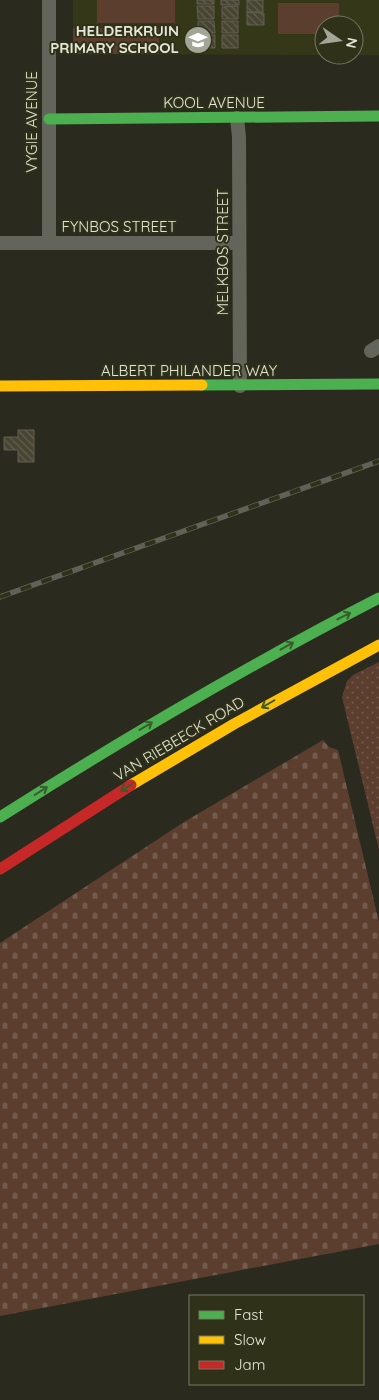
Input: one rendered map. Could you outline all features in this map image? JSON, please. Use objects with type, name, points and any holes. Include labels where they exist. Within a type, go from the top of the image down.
[{"type":"main road","name":"KOOL AVENUE","points":[[49,119],[379,116]]},
{"type":"main road","name":"ALBERT PHILANDER WAY","points":[[0,386],[379,384]]},
{"type":"main road","name":"VAN RIEBEECK ROAD","points":[[0,817],[104,751],[202,693],[379,598]]},
{"type":"main road","name":"VAN RIEBEECK ROAD","points":[[0,868],[73,820],[207,738],[379,645]]},
{"type":"street","name":"VYGIE AVENUE","points":[[48,0],[48,243]]},
{"type":"street","name":"MELKBOS STREET","points":[[237,118],[239,137],[240,386]]},
{"type":"street","name":"FYNBOS STREET","points":[[0,243],[239,243]]},
{"type":"shaded area","name":"HELDERKRUIN PRIMARY SCHOOL","points":[[73,0],[379,0],[379,55],[364,55],[364,15],[314,15],[314,55],[73,54]]},
{"type":"green space","points":[[97,0],[175,0],[175,23],[97,23]]},
{"type":"green space","points":[[278,3],[339,3],[339,15],[314,15],[314,34],[278,34]]},
{"type":"green space","points":[[73,28],[159,28],[159,54],[73,54]]},
{"type":"green space","points":[[379,662],[379,850],[342,697],[347,681],[353,675]]},
{"type":"green space","points":[[323,740],[329,747],[338,750],[379,922],[379,1244],[0,1316],[0,943],[184,822]]},
{"type":"building","points":[[197,0],[214,0],[214,4],[197,4]]},
{"type":"building","points":[[221,0],[239,0],[239,5],[221,5]]},
{"type":"building","points":[[247,0],[263,0],[263,12],[247,12]]},
{"type":"building","points":[[197,6],[214,6],[214,19],[198,19]]},
{"type":"building","points":[[238,6],[238,19],[222,19],[222,7]]},
{"type":"building","points":[[247,12],[264,13],[264,25],[247,25]]},
{"type":"building","points":[[198,21],[214,21],[215,33],[198,34]]},
{"type":"building","points":[[222,21],[238,21],[238,33],[222,33]]},
{"type":"building","points":[[215,35],[215,48],[198,48],[198,36]]},
{"type":"building","points":[[222,35],[238,35],[238,48],[222,48]]},
{"type":"building","points":[[18,430],[34,430],[34,462],[18,462],[18,450],[4,450],[4,437],[18,437]]},
{"type":"railway","points":[[0,597],[379,461]]},
{"type":"traffic: fast","points":[[49,119],[379,116]]},
{"type":"traffic: fast","points":[[202,385],[379,384]]},
{"type":"traffic: fast","points":[[0,817],[187,703],[379,598]]},
{"type":"traffic: slow","points":[[0,386],[202,385]]},
{"type":"traffic: slow","points":[[131,785],[234,724],[379,645]]},
{"type":"traffic: jam","points":[[0,869],[131,785]]},
{"type":"place","name":"HELDERKRUIN PRIMARY SCHOOL","points":[[198,40]]}]
